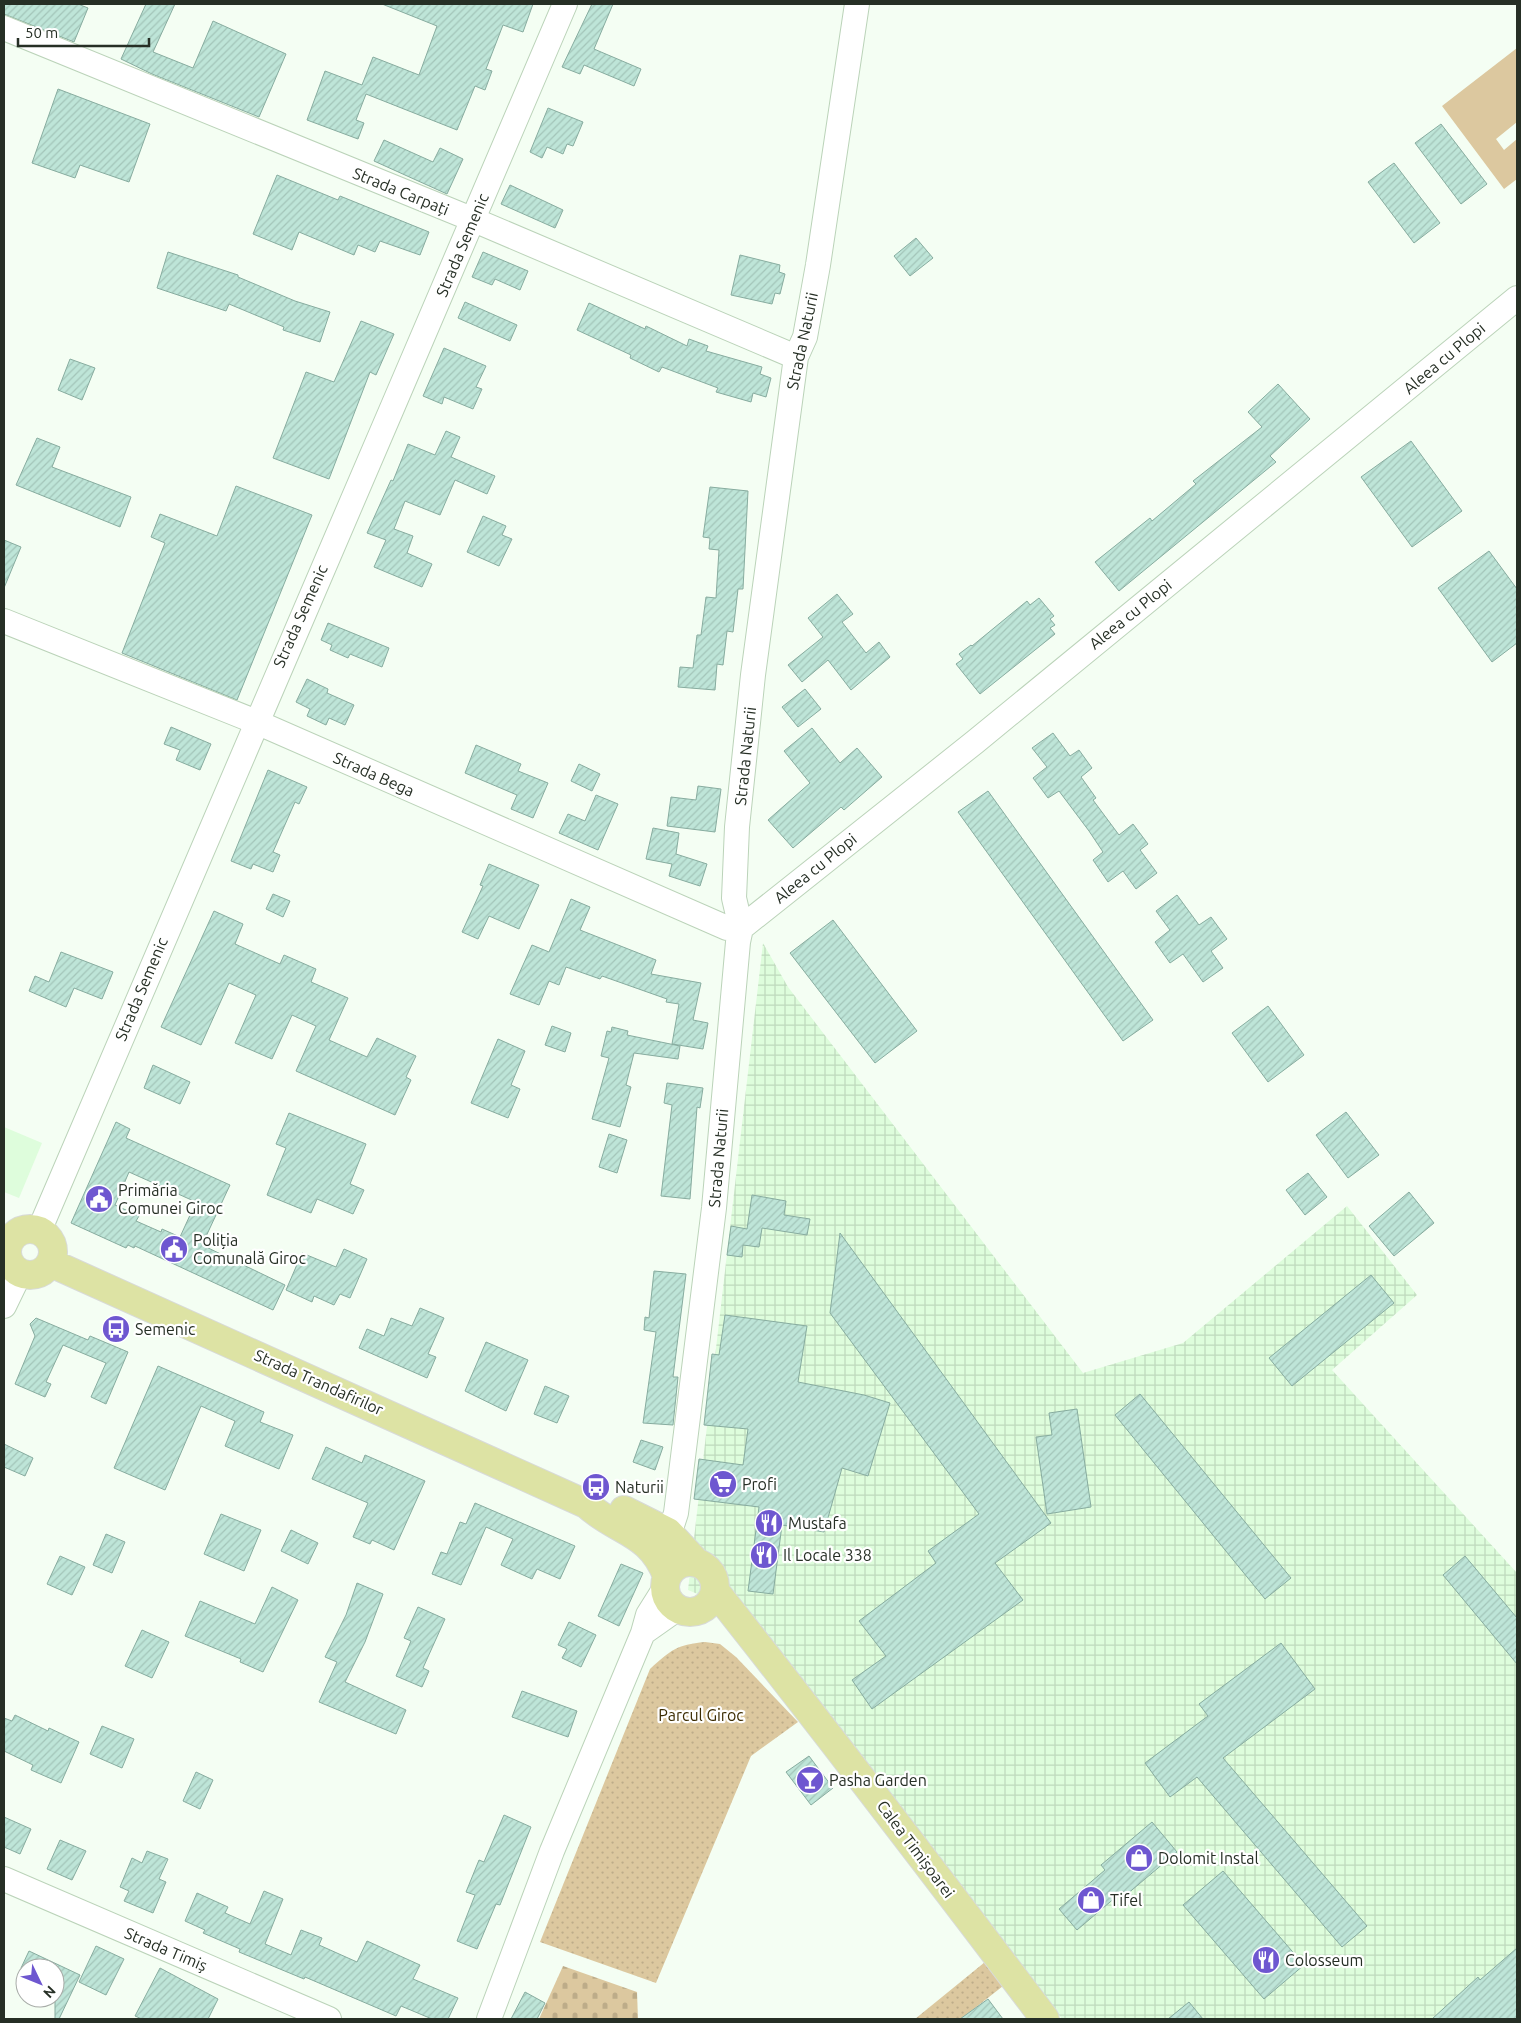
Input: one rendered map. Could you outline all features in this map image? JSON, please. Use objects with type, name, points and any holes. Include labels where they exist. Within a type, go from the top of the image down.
[{"type":"main road","points":[[26,1230],[39,1231],[45,1234],[53,1248],[51,1263],[41,1273],[34,1275],[20,1273],[10,1263],[7,1241],[26,1230]]},
{"type":"main road","name":"Strada Trandafirilor","points":[[51,1263],[586,1504],[602,1518],[642,1538],[681,1589],[713,1576],[700,1564],[672,1522],[609,1505],[586,1504]]},
{"type":"main road","points":[[681,1589],[679,1564],[700,1564]]},
{"type":"main road","name":"Calea Timișoarei","points":[[681,1589],[748,1634],[821,1723],[1045,2019]]},
{"type":"street","name":"Strada Semenic","points":[[39,1231],[254,722],[474,220],[566,4]]},
{"type":"street","name":"Strada Naturii","points":[[681,1589],[672,1522],[714,1208],[734,978],[742,928],[734,898],[737,826],[753,674],[796,357],[805,337],[818,265],[857,4]]},
{"type":"street","name":"Strada Carpați","points":[[4,28],[474,220],[796,357]]},
{"type":"street","name":"Aleea cu Plopi","points":[[742,928],[975,742],[1517,298]]},
{"type":"street","name":"Strada Bega","points":[[4,621],[254,722],[727,928],[742,928]]},
{"type":"street","points":[[4,1306],[20,1273]]},
{"type":"street","points":[[489,2019],[545,1869],[643,1633],[681,1589]]},
{"type":"street","name":"Strada Timiș","points":[[4,1879],[329,2019]]},
{"type":"shaded area","points":[[763,943],[788,987],[1083,1373],[1183,1343],[1347,1206],[1417,1295],[1332,1370],[1517,1573],[1517,2019],[1062,2019],[750,1616],[688,1590]]},
{"type":"shaded area","points":[[4,1127],[42,1143],[19,1198],[4,1192]]},
{"type":"green space","points":[[1517,48],[1517,122],[1496,139],[1504,150],[1517,139],[1517,179],[1504,189],[1442,106]]},
{"type":"green space","name":"Parcul Giroc","points":[[705,1642],[720,1644],[736,1657],[798,1722],[751,1756],[656,1983],[540,1942],[650,1669],[663,1657],[680,1647]]},
{"type":"green space","points":[[985,1962],[1003,1986],[961,2019],[915,2019]]},
{"type":"green space","points":[[563,1966],[637,1992],[638,2019],[539,2019]]},
{"type":"building","points":[[4,4],[78,4],[88,8],[74,42],[4,14]]},
{"type":"building","points":[[146,4],[175,4],[153,52],[193,68],[213,21],[286,54],[259,117],[152,74],[121,59]]},
{"type":"building","points":[[382,4],[533,4],[523,32],[503,25],[486,69],[492,71],[485,90],[475,86],[457,130],[366,94],[356,120],[364,123],[358,139],[307,120],[325,71],[362,85],[373,57],[419,75],[437,26]]},
{"type":"building","points":[[592,4],[613,4],[594,49],[641,69],[634,86],[584,65],[580,74],[562,67]]},
{"type":"building","points":[[58,89],[150,124],[129,182],[80,165],[75,178],[32,163]]},
{"type":"building","points":[[548,108],[583,122],[573,146],[567,144],[563,154],[547,147],[542,158],[530,152]]},
{"type":"building","points":[[1441,124],[1487,184],[1461,204],[1415,143]]},
{"type":"building","points":[[384,140],[433,162],[440,148],[463,159],[447,194],[374,161]]},
{"type":"building","points":[[1394,163],[1440,223],[1414,243],[1368,182]]},
{"type":"building","points":[[277,175],[338,200],[340,196],[429,232],[420,255],[380,241],[375,252],[358,245],[354,255],[299,232],[292,250],[253,234]]},
{"type":"building","points":[[510,185],[563,210],[555,228],[501,204]]},
{"type":"building","points":[[916,238],[933,258],[910,276],[894,256]]},
{"type":"building","points":[[168,252],[238,275],[238,277],[295,301],[330,312],[320,342],[283,330],[284,327],[229,304],[226,311],[157,288]]},
{"type":"building","points":[[483,252],[528,271],[520,290],[495,279],[492,285],[472,277]]},
{"type":"building","points":[[740,255],[780,265],[779,272],[785,274],[780,294],[775,293],[772,304],[731,295]]},
{"type":"building","points":[[465,302],[517,325],[510,341],[458,318]]},
{"type":"building","points":[[589,303],[645,329],[646,326],[687,346],[689,339],[708,346],[706,351],[762,367],[760,374],[771,378],[766,397],[753,393],[751,402],[716,392],[718,388],[662,367],[659,372],[630,358],[631,355],[577,330]]},
{"type":"building","points":[[361,321],[394,334],[376,375],[370,372],[329,479],[273,458],[306,372],[334,382]]},
{"type":"building","points":[[444,348],[486,366],[476,387],[482,389],[473,409],[444,397],[442,404],[423,396]]},
{"type":"building","points":[[70,359],[95,368],[82,400],[58,390]]},
{"type":"building","points":[[1278,384],[1310,419],[1270,456],[1276,462],[1119,591],[1095,562],[1150,518],[1152,521],[1196,484],[1193,481],[1262,427],[1248,412]]},
{"type":"building","points":[[446,431],[460,437],[451,457],[495,476],[487,494],[455,480],[440,515],[405,501],[394,529],[413,536],[407,553],[432,564],[422,587],[374,567],[386,540],[367,533],[391,480],[393,481],[408,444],[435,455]]},
{"type":"building","points":[[37,438],[60,447],[52,467],[131,497],[120,527],[16,485]]},
{"type":"building","points":[[1411,441],[1462,511],[1412,547],[1361,477]]},
{"type":"building","points":[[236,486],[312,515],[237,700],[122,653],[165,543],[151,537],[160,514],[217,536]]},
{"type":"building","points":[[710,487],[748,491],[743,589],[738,589],[733,632],[727,631],[723,665],[717,664],[715,690],[678,687],[680,667],[693,668],[697,635],[701,635],[706,597],[716,598],[719,550],[709,549],[710,538],[703,537]]},
{"type":"building","points":[[483,516],[506,526],[502,535],[512,539],[499,566],[467,552]]},
{"type":"building","points":[[4,540],[21,547],[4,588]]},
{"type":"building","points":[[1489,551],[1517,589],[1517,643],[1492,662],[1438,588]]},
{"type":"building","points":[[837,594],[853,614],[842,622],[866,653],[879,642],[890,657],[851,690],[828,660],[802,682],[788,665],[823,637],[808,618]]},
{"type":"building","points":[[1039,598],[1054,616],[1050,619],[1055,625],[1050,628],[1055,634],[980,694],[956,664],[963,659],[959,654],[972,646],[1027,601],[1030,605]]},
{"type":"building","points":[[328,623],[389,648],[382,667],[350,654],[348,658],[330,650],[332,645],[321,640]]},
{"type":"building","points":[[307,679],[328,689],[327,693],[354,705],[345,725],[329,718],[326,725],[307,716],[310,709],[296,702]]},
{"type":"building","points":[[805,689],[821,709],[798,727],[782,707]]},
{"type":"building","points":[[171,727],[211,744],[200,770],[176,760],[180,750],[164,744]]},
{"type":"building","points":[[812,728],[840,763],[857,748],[882,777],[844,810],[841,807],[793,848],[768,820],[810,783],[784,751]]},
{"type":"building","points":[[1053,733],[1070,756],[1079,750],[1092,768],[1081,777],[1096,798],[1093,800],[1119,835],[1133,824],[1148,844],[1140,850],[1157,873],[1136,889],[1123,871],[1108,882],[1093,860],[1103,852],[1089,831],[1059,791],[1048,798],[1033,778],[1047,767],[1032,748]]},
{"type":"building","points":[[476,745],[521,764],[518,771],[548,783],[533,818],[511,809],[517,795],[465,773]]},
{"type":"building","points":[[579,764],[600,774],[592,791],[571,781]]},
{"type":"building","points":[[268,770],[307,787],[299,804],[295,802],[273,852],[280,855],[273,872],[253,864],[251,869],[231,861]]},
{"type":"building","points":[[698,786],[721,789],[715,832],[667,826],[671,797],[696,800]]},
{"type":"building","points":[[988,791],[1153,1020],[1123,1041],[958,812]]},
{"type":"building","points":[[596,795],[618,804],[598,850],[559,833],[568,814],[585,821]]},
{"type":"building","points":[[653,828],[679,833],[676,854],[707,864],[700,886],[669,876],[672,864],[646,859]]},
{"type":"building","points":[[489,864],[539,885],[519,929],[489,916],[478,939],[462,932],[483,886],[480,885]]},
{"type":"building","points":[[273,894],[290,901],[283,917],[266,909]]},
{"type":"building","points":[[1177,895],[1199,925],[1211,917],[1227,939],[1211,951],[1223,968],[1203,982],[1183,954],[1170,963],[1155,942],[1170,930],[1156,911]]},
{"type":"building","points":[[571,899],[590,907],[580,930],[656,960],[651,974],[701,983],[693,1020],[708,1023],[703,1049],[672,1044],[679,1004],[666,1002],[667,999],[602,976],[600,979],[566,967],[559,985],[549,981],[539,1005],[510,994],[532,945],[549,952]]},
{"type":"building","points":[[214,911],[243,924],[235,944],[280,964],[284,955],[316,969],[311,982],[348,998],[329,1040],[367,1057],[377,1038],[416,1056],[406,1077],[411,1080],[395,1115],[296,1071],[316,1026],[292,1015],[272,1059],[235,1043],[256,995],[229,983],[201,1045],[161,1027]]},
{"type":"building","points":[[833,920],[917,1031],[875,1063],[790,953]]},
{"type":"building","points":[[61,952],[113,972],[102,999],[74,988],[66,1007],[29,991],[35,976],[49,982]]},
{"type":"building","points":[[1268,1006],[1304,1055],[1268,1082],[1232,1033]]},
{"type":"building","points":[[552,1026],[571,1033],[565,1052],[545,1045]]},
{"type":"building","points":[[612,1027],[628,1031],[627,1035],[680,1046],[678,1059],[634,1053],[626,1085],[631,1087],[620,1127],[592,1119],[609,1058],[601,1056],[607,1031],[611,1032]]},
{"type":"building","points":[[498,1039],[525,1051],[511,1085],[520,1089],[508,1118],[471,1103]]},
{"type":"building","points":[[153,1065],[190,1082],[180,1104],[144,1088]]},
{"type":"building","points":[[667,1083],[703,1088],[700,1108],[697,1107],[690,1199],[661,1196],[672,1105],[664,1103]]},
{"type":"building","points":[[1346,1112],[1379,1155],[1348,1178],[1316,1135]]},
{"type":"building","points":[[289,1113],[366,1144],[350,1184],[364,1190],[353,1214],[317,1199],[311,1213],[267,1195],[286,1148],[276,1144]]},
{"type":"building","points":[[116,1122],[130,1129],[126,1138],[230,1185],[202,1245],[285,1285],[273,1310],[135,1246],[134,1248],[128,1245],[126,1248],[71,1223]],"holes":[[[129,1172],[196,1202],[180,1237],[162,1229],[161,1232],[136,1221],[139,1216],[115,1205]]]},
{"type":"building","points":[[609,1134],[627,1140],[617,1173],[599,1167]]},
{"type":"building","points":[[1308,1173],[1327,1197],[1305,1215],[1286,1190]]},
{"type":"building","points":[[1409,1192],[1434,1223],[1394,1256],[1369,1226]]},
{"type":"building","points":[[752,1195],[786,1201],[784,1215],[810,1219],[807,1235],[762,1228],[759,1247],[743,1245],[742,1257],[727,1255],[731,1226],[747,1229]]},
{"type":"building","points":[[840,1233],[1051,1523],[995,1563],[1023,1600],[872,1709],[852,1680],[886,1656],[859,1621],[936,1563],[928,1551],[979,1514],[830,1313]]},
{"type":"building","points":[[344,1249],[367,1259],[350,1298],[340,1294],[334,1305],[314,1296],[312,1302],[286,1290],[302,1253],[336,1267]]},
{"type":"building","points":[[654,1271],[686,1274],[673,1377],[678,1377],[673,1425],[643,1423],[656,1332],[644,1330],[645,1317],[649,1318]]},
{"type":"building","points":[[1371,1275],[1394,1303],[1292,1386],[1269,1358]]},
{"type":"building","points":[[420,1308],[444,1318],[428,1354],[436,1357],[427,1378],[359,1348],[367,1329],[384,1336],[391,1318],[412,1326]]},
{"type":"building","points":[[725,1315],[807,1326],[798,1382],[864,1395],[890,1403],[868,1476],[842,1468],[824,1532],[782,1525],[773,1594],[748,1591],[759,1507],[694,1499],[699,1459],[743,1465],[748,1429],[704,1425],[712,1354],[719,1355]]},
{"type":"building","points":[[36,1318],[88,1340],[90,1336],[128,1352],[106,1404],[91,1397],[106,1363],[63,1345],[46,1382],[51,1384],[45,1397],[15,1384],[35,1336],[30,1324]]},
{"type":"building","points":[[486,1342],[528,1360],[506,1411],[465,1391]]},
{"type":"building","points":[[158,1366],[264,1412],[260,1422],[293,1435],[279,1469],[225,1446],[235,1421],[201,1406],[165,1490],[114,1468]]},
{"type":"building","points":[[545,1386],[569,1396],[557,1423],[534,1414]]},
{"type":"building","points":[[1140,1394],[1291,1578],[1265,1599],[1115,1415]]},
{"type":"building","points":[[1077,1409],[1091,1507],[1047,1514],[1036,1437],[1052,1435],[1049,1413]]},
{"type":"building","points":[[641,1440],[663,1447],[655,1470],[633,1462]]},
{"type":"building","points":[[4,1444],[33,1458],[25,1476],[4,1467]]},
{"type":"building","points":[[326,1447],[362,1463],[365,1455],[425,1481],[394,1550],[372,1540],[370,1544],[353,1537],[368,1503],[312,1479]]},
{"type":"building","points":[[475,1503],[575,1546],[560,1579],[537,1569],[532,1579],[501,1565],[513,1539],[486,1527],[461,1585],[432,1574],[441,1552],[447,1554],[460,1522],[466,1524]]},
{"type":"building","points":[[221,1514],[261,1530],[244,1571],[204,1554]]},
{"type":"building","points":[[291,1530],[318,1543],[308,1564],[281,1551]]},
{"type":"building","points":[[106,1534],[125,1542],[112,1573],[93,1565]]},
{"type":"building","points":[[60,1556],[85,1567],[72,1595],[47,1584]]},
{"type":"building","points":[[1465,1556],[1517,1618],[1517,1664],[1443,1575]]},
{"type":"building","points":[[621,1564],[643,1573],[619,1626],[598,1616]]},
{"type":"building","points":[[357,1583],[383,1594],[365,1642],[345,1682],[406,1710],[396,1734],[319,1702],[337,1662],[325,1657],[346,1615]]},
{"type":"building","points":[[272,1587],[298,1600],[263,1672],[240,1662],[241,1659],[185,1636],[200,1601],[255,1624]]},
{"type":"building","points":[[418,1607],[445,1619],[423,1668],[429,1671],[422,1687],[396,1676],[411,1641],[404,1638]]},
{"type":"building","points":[[569,1622],[596,1635],[581,1667],[562,1658],[567,1649],[558,1645]]},
{"type":"building","points":[[142,1630],[169,1642],[152,1678],[125,1666]]},
{"type":"building","points":[[1281,1643],[1315,1689],[1223,1758],[1367,1926],[1342,1947],[1197,1777],[1170,1797],[1145,1763],[1208,1716],[1199,1704]]},
{"type":"building","points":[[522,1691],[577,1711],[568,1737],[512,1717]]},
{"type":"building","points":[[15,1715],[48,1731],[49,1728],[79,1742],[61,1783],[31,1770],[33,1765],[4,1751],[4,1718],[12,1721]]},
{"type":"building","points":[[102,1726],[134,1739],[122,1768],[90,1754]]},
{"type":"building","name":"Pasha Garden","points":[[809,1756],[833,1788],[811,1805],[786,1772]]},
{"type":"building","points":[[196,1772],[213,1780],[200,1809],[183,1801]]},
{"type":"building","points":[[504,1815],[531,1827],[500,1905],[496,1904],[477,1949],[457,1941],[475,1895],[466,1892],[479,1860],[484,1862]]},
{"type":"building","points":[[4,1817],[31,1829],[20,1854],[4,1847]]},
{"type":"building","name":"Dolomit Instal","points":[[1152,1822],[1177,1852],[1126,1895],[1123,1891],[1077,1930],[1059,1909],[1105,1870],[1101,1865]]},
{"type":"building","points":[[60,1840],[86,1851],[72,1880],[47,1869]]},
{"type":"building","points":[[147,1851],[168,1859],[159,1879],[166,1882],[153,1913],[124,1901],[129,1891],[120,1887],[132,1858],[142,1863]]},
{"type":"building","points":[[1223,1871],[1304,1965],[1264,1999],[1183,1905]]},
{"type":"building","points":[[264,1891],[283,1899],[265,1944],[291,1955],[301,1930],[322,1938],[319,1945],[357,1962],[367,1941],[420,1965],[413,1979],[458,1998],[448,2019],[432,2019],[401,2006],[396,2016],[305,1977],[304,1979],[239,1952],[240,1949],[203,1933],[205,1930],[185,1921],[197,1893],[228,1907],[225,1913],[250,1924]]},
{"type":"building","points":[[96,1946],[124,1959],[106,1995],[79,1982]]},
{"type":"building","points":[[1517,1948],[1517,2019],[1432,2019],[1478,1977],[1480,1980]]},
{"type":"building","points":[[29,1951],[44,1958],[26,1958]]},
{"type":"building","points":[[65,1968],[80,1975],[65,2006]]},
{"type":"building","points":[[160,1968],[218,1999],[208,2019],[142,2019],[135,2016]]},
{"type":"building","points":[[525,1992],[545,2003],[537,2019],[511,2019]]},
{"type":"building","points":[[988,1999],[1003,2019],[960,2019]]},
{"type":"building","points":[[1189,2002],[1203,2019],[1168,2019]]},
{"type":"building","points":[[55,2008],[64,2008],[59,2019],[55,2019]]},
{"type":"place","name":"Primăria Comunei Giroc","points":[[99,1199]]},
{"type":"place","name":"Poliția Comunală Giroc","points":[[174,1249]]},
{"type":"place","name":"Semenic","points":[[116,1329]]},
{"type":"place","name":"Profi","points":[[723,1484]]},
{"type":"place","name":"Naturii","points":[[596,1487]]},
{"type":"place","name":"Mustafa","points":[[769,1523]]},
{"type":"place","name":"Il Locale 338","points":[[764,1555]]},
{"type":"place","name":"Pasha Garden","points":[[810,1780]]},
{"type":"place","name":"Dolomit Instal","points":[[1139,1858]]},
{"type":"place","name":"Tifel","points":[[1091,1900]]},
{"type":"place","name":"Colosseum","points":[[1266,1960]]}]
